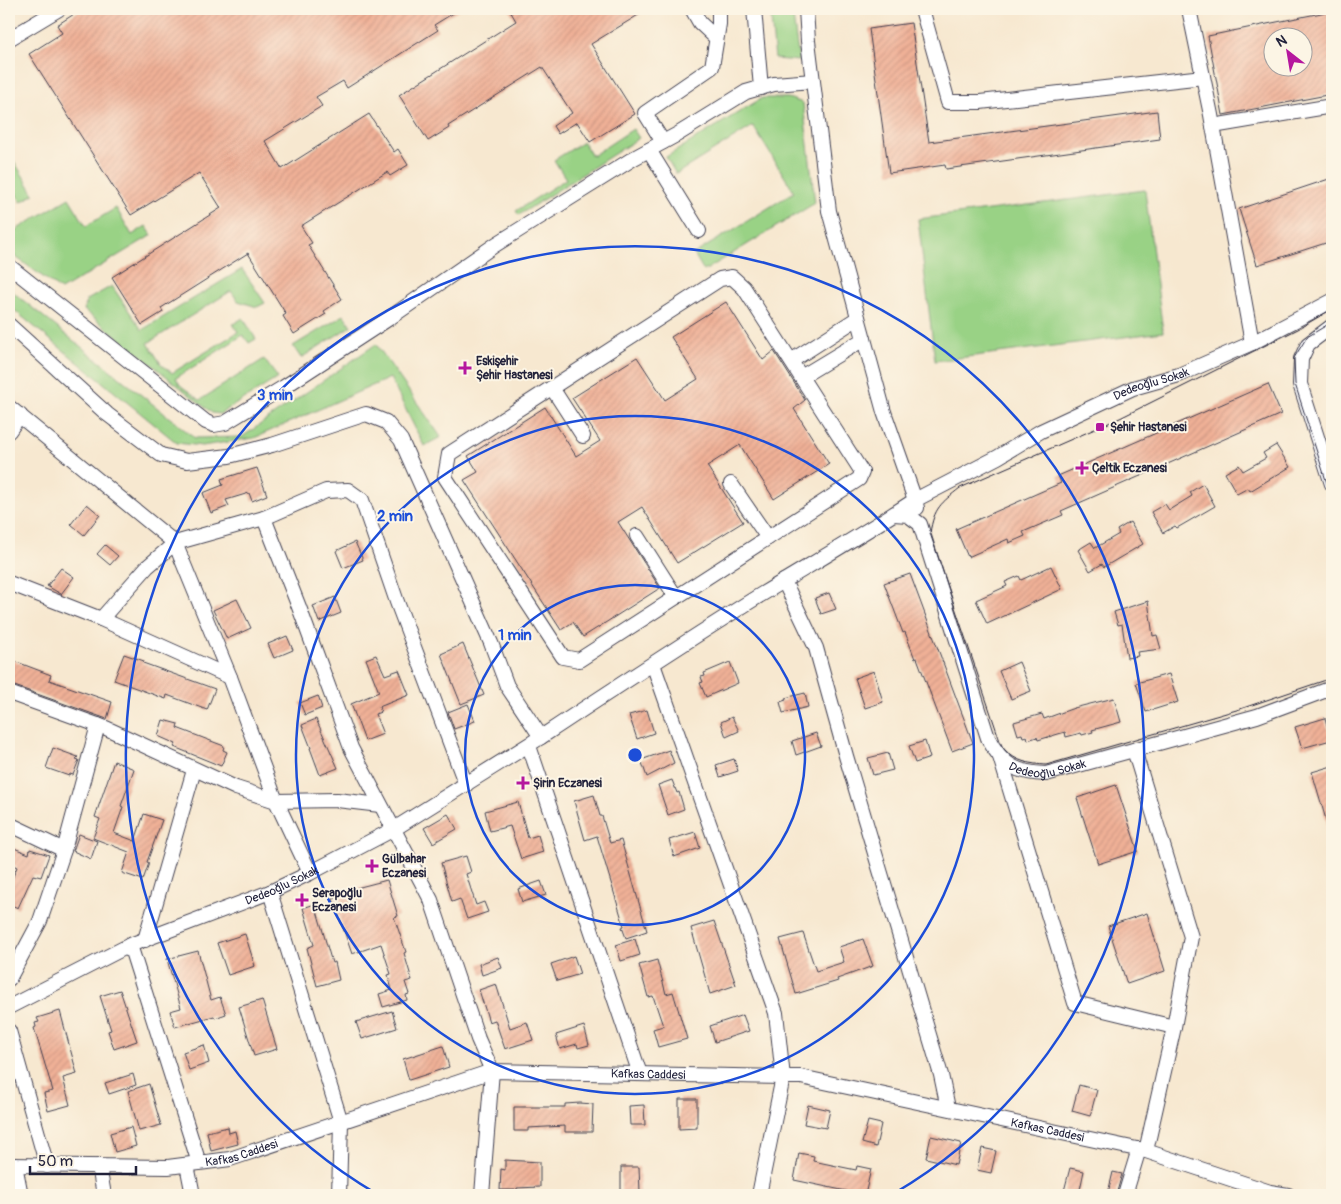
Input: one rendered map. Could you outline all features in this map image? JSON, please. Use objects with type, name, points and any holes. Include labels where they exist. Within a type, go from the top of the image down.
[{"type":"street","points":[[9,39],[59,9]]},
{"type":"street","points":[[692,9],[700,23],[716,38]]},
{"type":"street","points":[[663,142],[645,113],[712,67],[719,9]]},
{"type":"street","points":[[754,9],[760,88]]},
{"type":"street","points":[[806,9],[808,41],[829,211],[884,412],[915,500]]},
{"type":"street","points":[[922,9],[948,102],[980,102],[1203,77]]},
{"type":"street","points":[[1189,9],[1213,126],[1252,343]]},
{"type":"street","points":[[9,266],[206,422],[214,425],[225,423],[334,354],[495,245],[746,92],[774,84],[813,81]]},
{"type":"street","points":[[1213,126],[1332,106]]},
{"type":"street","points":[[649,150],[699,231]]},
{"type":"street","points":[[732,277],[744,288],[791,361],[862,472],[859,480],[579,660],[563,658],[445,477],[449,454],[720,279],[732,277]]},
{"type":"street","name":"Dedeoğlu Sokak","points":[[9,1007],[130,945],[270,892],[394,830],[529,746],[652,664],[915,500],[998,457],[1042,431],[1133,388],[1179,375],[1252,343],[1332,301]]},
{"type":"street","points":[[791,361],[858,318]]},
{"type":"street","points":[[9,325],[107,414],[161,455],[187,461],[229,456],[272,445],[366,414],[386,422],[401,440],[491,643],[507,686],[541,737]]},
{"type":"street","points":[[1332,326],[1308,344],[1301,359],[1300,384],[1332,484]]},
{"type":"street","points":[[801,377],[864,338]]},
{"type":"street","points":[[552,388],[583,436]]},
{"type":"street","points":[[9,431],[14,411],[175,543],[230,677],[276,801],[310,873]]},
{"type":"street","points":[[731,484],[768,538]]},
{"type":"street","points":[[101,619],[147,567],[175,543],[264,518],[326,491],[348,490],[362,500],[397,602],[466,785]]},
{"type":"street","name":"Dedeoğlu Sokak","points":[[915,500],[920,524],[984,725],[996,752],[1018,770],[1029,774],[1046,774],[1257,716],[1332,688]]},
{"type":"street","points":[[894,514],[908,515],[920,524]]},
{"type":"street","points":[[264,518],[351,748],[431,900],[478,1039],[492,1071],[482,1195]]},
{"type":"street","points":[[637,536],[676,597]]},
{"type":"street","points":[[784,581],[816,648],[846,756],[941,1075],[948,1108]]},
{"type":"street","points":[[9,583],[101,619],[230,677]]},
{"type":"street","points":[[652,664],[776,1013],[783,1077],[759,1195]]},
{"type":"street","points":[[9,693],[98,725],[236,788],[276,801],[337,800],[380,805]]},
{"type":"street","points":[[9,980],[40,921],[64,850],[98,725]]},
{"type":"street","points":[[529,746],[640,1074]]},
{"type":"street","points":[[1125,1195],[1142,1150],[1174,1027],[1190,937],[1134,750]]},
{"type":"street","points":[[1000,757],[1075,1003],[1174,1027]]},
{"type":"street","points":[[145,940],[194,770]]},
{"type":"street","points":[[9,824],[64,850]]},
{"type":"street","points":[[270,892],[341,1122],[339,1195]]},
{"type":"street","points":[[130,945],[193,1164],[192,1195]]},
{"type":"street","points":[[9,1031],[47,1166]]},
{"type":"street","name":"Kafkas Caddesi","points":[[12,1165],[168,1167],[230,1160],[492,1071],[802,1077],[1142,1150],[1270,1194],[1288,1195]]},
{"type":"street","points":[[12,1165],[21,1195]]},
{"type":"street","points":[[99,1166],[104,1195]]},
{"type":"green space","points":[[770,9],[792,9],[799,61],[775,59]]},
{"type":"green space","points":[[762,98],[788,98],[803,103],[815,203],[704,271],[694,254],[794,192],[753,126],[676,174],[666,157]]},
{"type":"green space","points":[[633,129],[639,138],[519,215],[516,211],[566,179],[554,160],[583,142],[592,156]]},
{"type":"green space","points":[[9,153],[34,194],[21,202],[9,182]]},
{"type":"green space","points":[[1145,190],[1163,332],[935,361],[918,219]]},
{"type":"green space","points":[[69,198],[86,226],[116,208],[132,235],[146,226],[152,235],[61,290],[9,252],[9,234]]},
{"type":"green space","points":[[242,269],[265,303],[257,307],[238,301],[231,291],[148,343],[161,364],[172,373],[238,332],[233,324],[243,318],[256,339],[249,343],[243,335],[176,378],[180,385],[200,400],[264,359],[278,378],[220,414],[212,413],[84,310],[87,300],[112,286],[142,330]]},
{"type":"green space","points":[[9,289],[195,438],[242,437],[376,344],[441,437],[424,446],[390,378],[254,438],[202,446],[177,443],[9,306]]},
{"type":"green space","points":[[344,315],[351,326],[301,358],[293,346]]},
{"type":"building","points":[[82,9],[460,9],[434,25],[438,30],[347,88],[343,81],[316,97],[322,106],[265,141],[282,169],[369,114],[394,152],[398,149],[408,165],[390,176],[387,172],[301,226],[312,243],[308,245],[342,299],[324,311],[326,314],[294,334],[283,316],[286,314],[248,253],[161,308],[163,312],[142,325],[112,277],[221,208],[199,173],[131,215],[29,54],[62,33],[57,25]]},
{"type":"building","points":[[509,9],[648,9],[591,44],[635,114],[590,142],[577,122],[558,134],[553,126],[572,113],[542,67],[448,126],[449,128],[428,141],[399,95],[516,21]]},
{"type":"building","points":[[1331,11],[1332,94],[1223,115],[1208,36]]},
{"type":"building","points":[[911,23],[929,142],[1157,111],[1160,139],[946,169],[945,165],[889,173],[869,29]]},
{"type":"building","points":[[1332,178],[1332,241],[1257,265],[1239,209]]},
{"type":"building","points":[[726,302],[763,360],[774,351],[805,400],[794,409],[829,464],[774,499],[740,445],[707,466],[743,522],[677,563],[642,507],[618,522],[660,588],[583,637],[573,622],[561,630],[464,480],[478,472],[468,456],[545,407],[576,456],[600,441],[572,398],[637,357],[665,400],[698,379],[671,337]]},
{"type":"building","points":[[1268,384],[1281,414],[1061,511],[1063,515],[1023,532],[1025,536],[1009,543],[1008,539],[968,557],[956,529],[1061,483],[1058,476]]},
{"type":"building","points":[[1276,445],[1290,467],[1250,491],[1248,488],[1237,494],[1225,473],[1239,465],[1243,471],[1266,458],[1263,453]]},
{"type":"building","points":[[257,468],[267,495],[252,501],[249,493],[226,500],[229,506],[211,513],[203,493],[223,485],[221,479]]},
{"type":"building","points":[[1203,484],[1215,506],[1177,528],[1175,526],[1163,533],[1151,512],[1165,504],[1169,510],[1192,496],[1190,492]]},
{"type":"building","points":[[87,504],[100,515],[84,535],[71,524]]},
{"type":"building","points":[[1130,522],[1143,544],[1104,567],[1102,564],[1090,571],[1078,550],[1091,542],[1095,548],[1119,534],[1117,530]]},
{"type":"building","points":[[355,542],[363,560],[343,568],[336,551]]},
{"type":"building","points":[[105,545],[118,556],[110,565],[97,554]]},
{"type":"building","points":[[1051,566],[1062,589],[987,624],[976,600],[1007,586],[1005,582],[1019,576],[1021,580]]},
{"type":"building","points":[[61,568],[74,577],[61,594],[47,586]]},
{"type":"building","points":[[910,574],[973,743],[952,751],[917,658],[915,659],[905,632],[903,633],[884,583]]},
{"type":"building","points":[[829,593],[836,609],[821,614],[815,598]]},
{"type":"building","points":[[335,597],[341,613],[319,622],[313,606]]},
{"type":"building","points":[[237,599],[251,628],[227,639],[213,610]]},
{"type":"building","points":[[1148,601],[1153,636],[1157,635],[1161,649],[1137,652],[1138,656],[1127,658],[1122,624],[1118,625],[1114,612]]},
{"type":"building","points":[[287,636],[293,650],[274,658],[268,644]]},
{"type":"building","points":[[463,644],[484,695],[461,704],[441,654]]},
{"type":"building","points":[[124,654],[144,661],[143,663],[215,689],[207,710],[167,695],[166,699],[114,680]]},
{"type":"building","points":[[376,655],[385,675],[399,670],[409,695],[379,707],[381,712],[375,714],[383,734],[365,741],[351,704],[379,692],[366,659]]},
{"type":"building","points":[[9,659],[51,675],[49,680],[112,702],[107,719],[9,684]]},
{"type":"building","points":[[730,662],[738,683],[706,697],[700,683],[703,682],[701,677],[705,676],[704,673]]},
{"type":"building","points":[[1019,662],[1031,691],[1011,699],[999,671]]},
{"type":"building","points":[[874,671],[883,702],[865,708],[855,678]]},
{"type":"building","points":[[1169,674],[1178,702],[1146,712],[1136,683]]},
{"type":"building","points":[[805,693],[808,707],[783,713],[780,702],[786,700],[785,698]]},
{"type":"building","points":[[318,696],[322,708],[305,715],[300,703]]},
{"type":"building","points":[[1114,698],[1121,722],[1092,730],[1093,732],[1082,735],[1081,733],[1066,737],[1065,732],[1038,740],[1037,737],[1028,740],[1027,736],[1018,735],[1014,722],[1042,714],[1044,719],[1074,708]]},
{"type":"building","points":[[468,704],[475,721],[454,729],[448,712]]},
{"type":"building","points":[[647,710],[654,733],[637,739],[629,715]]},
{"type":"building","points":[[732,717],[739,731],[726,737],[721,722]]},
{"type":"building","points":[[1325,718],[1331,740],[1302,748],[1295,727]]},
{"type":"building","points":[[316,719],[338,768],[320,775],[302,725]]},
{"type":"building","points":[[163,720],[178,724],[177,728],[224,746],[223,750],[227,752],[221,766],[174,747],[176,744],[158,736]]},
{"type":"building","points":[[816,733],[821,746],[796,755],[792,741]]},
{"type":"building","points":[[925,741],[930,758],[915,763],[909,746]]},
{"type":"building","points":[[53,748],[78,757],[76,759],[79,760],[73,775],[70,774],[69,776],[46,768]]},
{"type":"building","points":[[669,750],[674,763],[647,777],[641,760]]},
{"type":"building","points":[[888,753],[893,770],[873,775],[868,758]]},
{"type":"building","points":[[734,759],[738,771],[720,777],[716,765]]},
{"type":"building","points":[[114,761],[134,769],[114,833],[135,841],[144,814],[162,820],[147,862],[149,863],[143,880],[122,873],[129,852],[93,838],[100,819],[95,817]]},
{"type":"building","points":[[1332,766],[1332,830],[1329,830],[1312,772]]},
{"type":"building","points":[[672,780],[677,793],[679,792],[684,809],[668,815],[658,785]]},
{"type":"building","points":[[1116,785],[1138,851],[1098,864],[1077,798]]},
{"type":"building","points":[[594,795],[610,843],[621,840],[647,931],[626,938],[597,836],[585,840],[574,801]]},
{"type":"building","points":[[518,802],[528,838],[538,835],[543,852],[521,859],[510,826],[490,831],[485,811]]},
{"type":"building","points":[[448,814],[457,829],[433,843],[424,828]]},
{"type":"building","points":[[695,832],[700,848],[674,857],[669,840]]},
{"type":"building","points":[[79,834],[97,841],[91,859],[73,851]]},
{"type":"building","points":[[9,846],[29,854],[30,849],[49,855],[41,877],[33,875],[18,908],[9,904],[9,886],[17,867],[9,863]]},
{"type":"building","points":[[466,856],[471,872],[466,874],[476,905],[484,902],[488,912],[467,919],[460,899],[452,902],[441,863]]},
{"type":"building","points":[[387,880],[398,916],[394,917],[406,952],[404,953],[412,980],[405,982],[409,994],[406,995],[407,1000],[383,1007],[379,994],[392,990],[388,975],[391,974],[381,944],[352,954],[333,899],[353,892],[353,890],[360,887]]},
{"type":"building","points":[[541,881],[546,895],[522,902],[518,889]]},
{"type":"building","points":[[315,904],[332,963],[335,962],[339,980],[317,986],[307,948],[314,945],[303,908]]},
{"type":"building","points":[[1147,913],[1165,971],[1127,984],[1108,926]]},
{"type":"building","points":[[714,921],[736,985],[710,994],[691,928]]},
{"type":"building","points":[[803,933],[816,971],[844,962],[839,947],[863,939],[873,966],[837,979],[838,981],[796,994],[780,939]]},
{"type":"building","points":[[245,934],[255,966],[228,975],[217,943]]},
{"type":"building","points":[[635,939],[640,955],[621,961],[616,945]]},
{"type":"building","points":[[198,951],[211,1000],[220,997],[226,1014],[175,1027],[170,1011],[181,1008],[167,959]]},
{"type":"building","points":[[574,956],[580,974],[557,981],[551,964]]},
{"type":"building","points":[[498,957],[502,968],[482,975],[479,964]]},
{"type":"building","points":[[657,960],[666,994],[673,992],[687,1039],[658,1047],[653,1029],[663,1026],[653,996],[648,997],[639,965]]},
{"type":"building","points":[[496,984],[510,1028],[527,1022],[533,1040],[505,1049],[495,1020],[489,1022],[479,990]]},
{"type":"building","points":[[120,990],[137,1041],[114,1049],[108,1031],[111,1030],[100,996]]},
{"type":"building","points":[[262,1000],[277,1049],[254,1056],[239,1007]]},
{"type":"building","points":[[60,1011],[77,1074],[63,1078],[70,1105],[48,1111],[44,1093],[53,1091],[34,1028],[36,1027],[35,1023],[39,1022],[37,1018]]},
{"type":"building","points":[[392,1011],[397,1028],[362,1039],[356,1022]]},
{"type":"building","points":[[743,1015],[749,1031],[715,1042],[710,1026]]},
{"type":"building","points":[[584,1026],[589,1045],[578,1048],[577,1044],[560,1049],[556,1035]]},
{"type":"building","points":[[204,1045],[209,1063],[189,1070],[183,1052]]},
{"type":"building","points":[[443,1046],[449,1067],[409,1080],[403,1059]]},
{"type":"building","points":[[133,1074],[136,1085],[109,1094],[105,1083]]},
{"type":"building","points":[[149,1084],[161,1125],[139,1131],[128,1091]]},
{"type":"building","points":[[1079,1085],[1097,1090],[1090,1116],[1072,1111]]},
{"type":"building","points":[[679,1099],[697,1099],[697,1128],[679,1129]]},
{"type":"building","points":[[565,1104],[593,1104],[592,1132],[565,1132],[565,1126],[528,1128],[528,1131],[514,1131],[514,1107],[565,1107]]},
{"type":"building","points":[[644,1105],[645,1125],[630,1125],[629,1106]]},
{"type":"building","points":[[808,1105],[830,1110],[826,1128],[804,1124]]},
{"type":"building","points":[[868,1121],[881,1124],[876,1147],[862,1143]]},
{"type":"building","points":[[131,1127],[136,1146],[115,1152],[110,1133]]},
{"type":"building","points":[[228,1127],[229,1133],[235,1131],[238,1144],[211,1151],[207,1132]]},
{"type":"building","points":[[931,1136],[961,1143],[956,1165],[926,1158]]},
{"type":"building","points":[[982,1148],[996,1151],[991,1173],[977,1170]]},
{"type":"building","points":[[799,1153],[814,1156],[813,1161],[856,1170],[857,1166],[871,1169],[865,1195],[850,1195],[851,1192],[794,1180]]},
{"type":"building","points":[[505,1160],[540,1162],[540,1187],[500,1190],[501,1169],[505,1170]]},
{"type":"building","points":[[621,1167],[639,1167],[640,1192],[621,1193]]},
{"type":"building","points":[[1070,1168],[1084,1171],[1079,1194],[1064,1191]]},
{"type":"building","points":[[1113,1172],[1122,1174],[1116,1195],[1108,1193]]},
{"type":"tram line","points":[[1332,309],[1298,329],[1120,418],[960,488],[939,507],[930,533],[1000,742],[1009,754],[1024,762],[1046,765],[1240,709],[1332,678]]},
{"type":"tram line","points":[[1332,322],[1307,337],[1294,358],[1295,384],[1332,499]]},
{"type":"place","name":"Eskişehir Şehir Hastanesi","points":[[465,368]]},
{"type":"place","name":"Şehir Hastanesi","points":[[1100,427]]},
{"type":"place","name":"Çeltik Eczanesi","points":[[1082,468]]},
{"type":"place","name":"Şirin Eczanesi","points":[[523,783]]},
{"type":"place","name":"Gülbahar Eczanesi","points":[[372,866]]},
{"type":"place","name":"Serapoğlu Eczanesi","points":[[302,900]]}]
